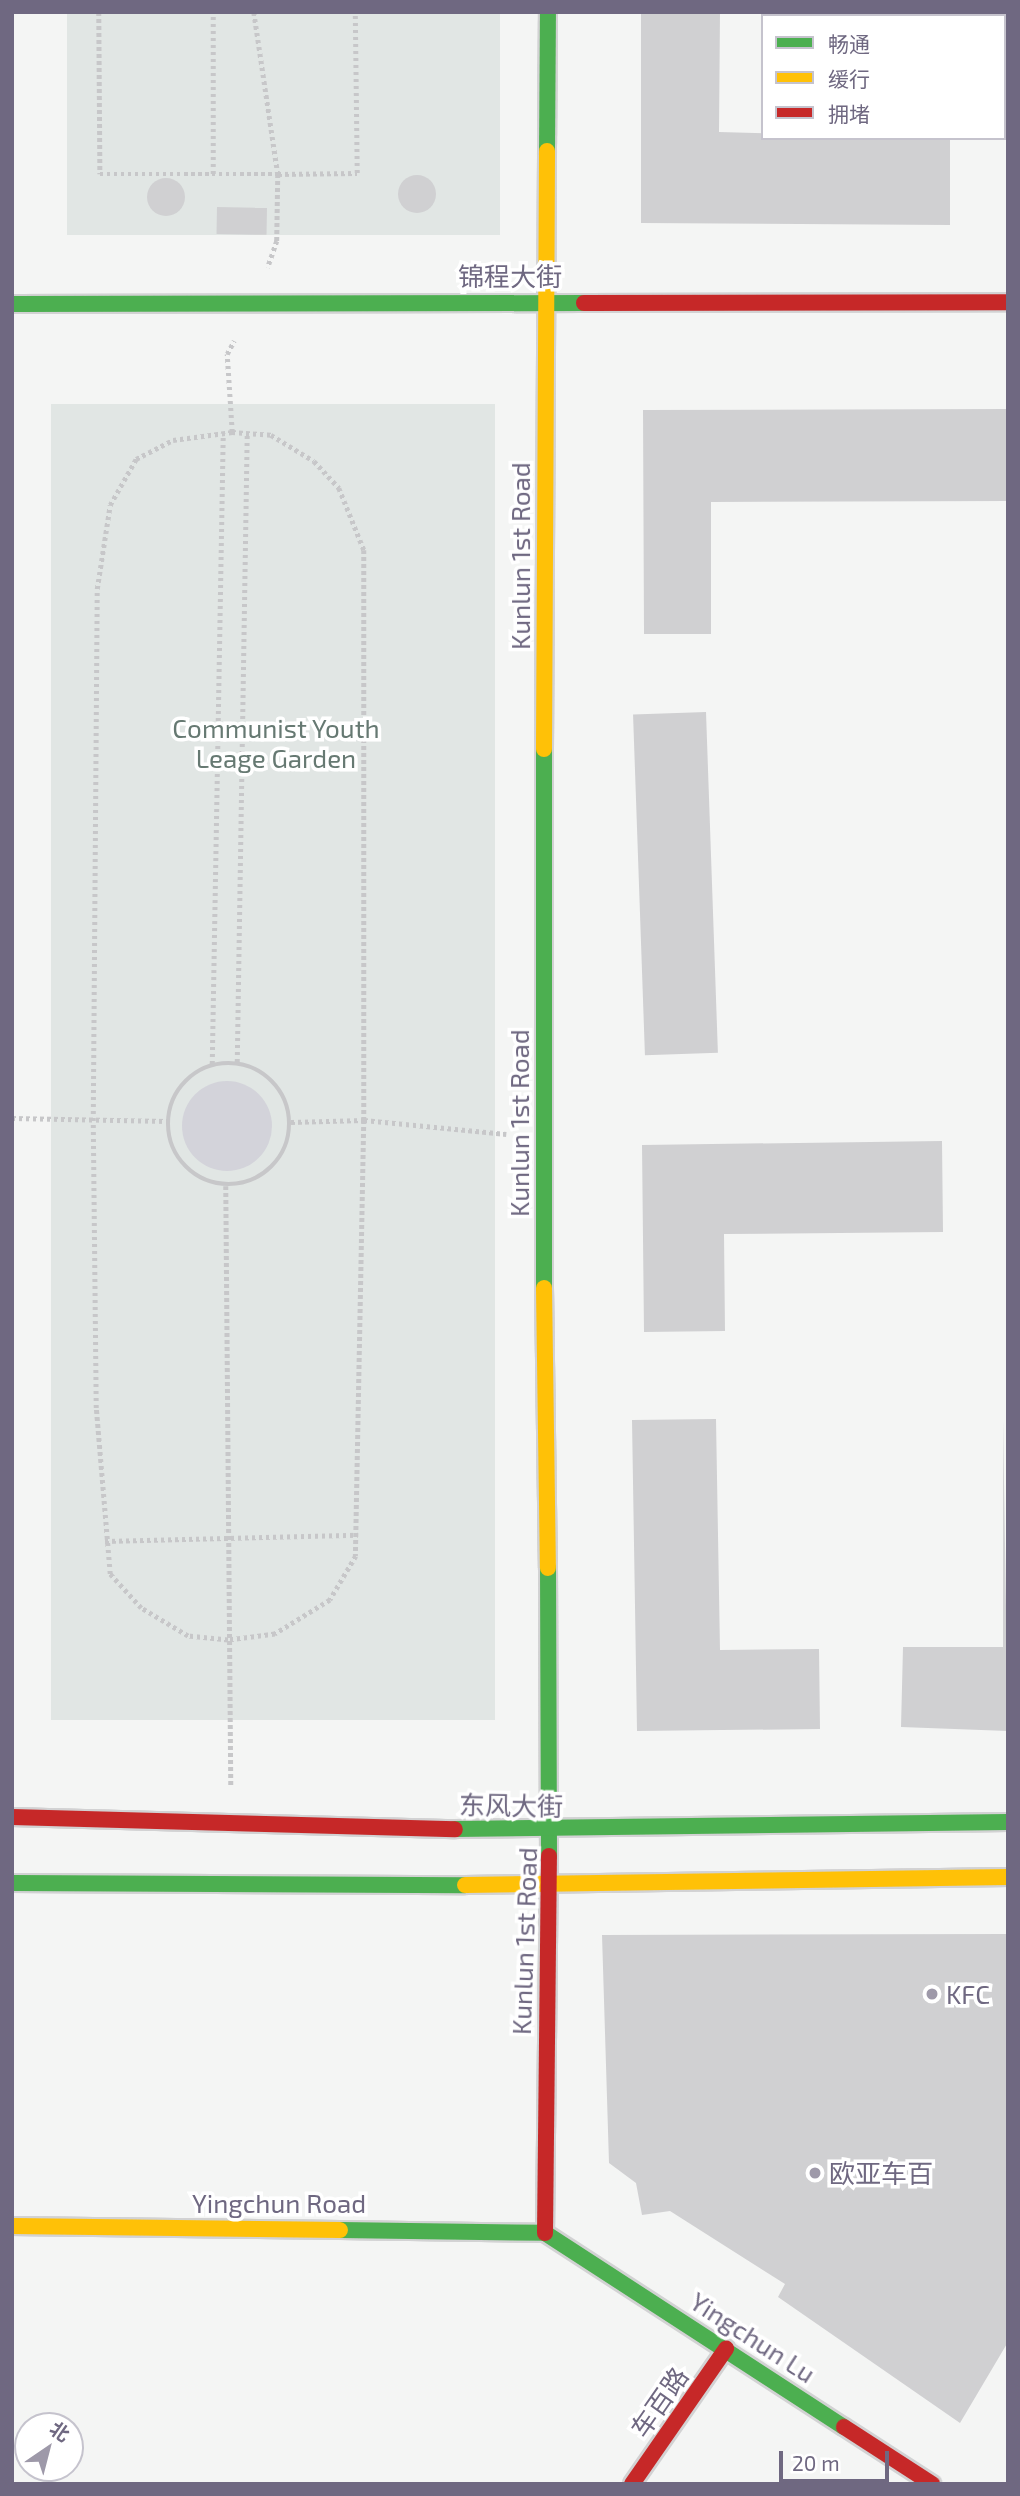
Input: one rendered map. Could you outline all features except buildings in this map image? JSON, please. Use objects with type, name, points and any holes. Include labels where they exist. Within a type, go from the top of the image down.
[{"type":"street","name":"Kunlun 1st Road","points":[[545,2233],[545,1885],[552,1832],[542,1136],[548,12]]},
{"type":"street","name":"锦程大街","points":[[12,304],[546,300],[1008,302]]},
{"type":"street","name":"东风大街","points":[[12,1817],[552,1832],[1008,1822]]},
{"type":"street","points":[[12,1883],[545,1885],[1008,1877]]},
{"type":"street","name":"Yingchun Road","points":[[12,2226],[545,2233]]},
{"type":"street","name":"Yingchun Lu","points":[[545,2233],[932,2484]]},
{"type":"street","name":"车百路","points":[[632,2484],[726,2349]]},
{"type":"path","points":[[99,12],[100,174],[357,173],[355,12]]},
{"type":"path","points":[[213,12],[213,174]]},
{"type":"path","points":[[254,12],[278,174]]},
{"type":"path","points":[[212,1064],[223,433]]},
{"type":"path","points":[[223,433],[247,433],[271,435],[314,461],[339,488],[363,551],[365,1120],[356,1556],[330,1600],[275,1634],[228,1640],[188,1636],[141,1608],[110,1574],[105,1541],[93,1121],[97,589],[110,505],[136,459],[173,440],[223,433]]},
{"type":"path","points":[[237,1062],[247,433]]},
{"type":"path","points":[[237,1062],[265,1074],[283,1094],[291,1122],[285,1150],[271,1170],[226,1186],[195,1176],[175,1156],[167,1121],[186,1079],[212,1064],[237,1062]]},
{"type":"path","points":[[12,1118],[167,1121]]},
{"type":"path","points":[[291,1122],[365,1120],[542,1136]]},
{"type":"path","points":[[226,1186],[231,1821]]},
{"type":"path","points":[[105,1541],[228,1535],[358,1535]]},
{"type":"green space","points":[[67,12],[500,12],[500,235],[67,235]]},
{"type":"green space","name":"Communist Youth Leage Garden","points":[[51,404],[495,404],[495,1720],[51,1720]]},
{"type":"shaded area","points":[[218,1081],[236,1081],[252,1088],[265,1101],[272,1117],[272,1135],[265,1151],[252,1164],[236,1171],[218,1171],[202,1164],[189,1151],[182,1135],[182,1117],[189,1101],[202,1088]]},
{"type":"traffic: fast","points":[[547,151],[548,12]]},
{"type":"traffic: fast","points":[[12,304],[584,303]]},
{"type":"traffic: fast","points":[[544,749],[544,1288]]},
{"type":"traffic: fast","points":[[548,1568],[549,1856]]},
{"type":"traffic: fast","points":[[455,1829],[1008,1822]]},
{"type":"traffic: fast","points":[[12,1883],[465,1885]]},
{"type":"traffic: fast","points":[[340,2230],[545,2233],[844,2427]]},
{"type":"traffic: slow","points":[[544,749],[547,151]]},
{"type":"traffic: slow","points":[[544,1288],[548,1568]]},
{"type":"traffic: slow","points":[[465,1885],[1008,1877]]},
{"type":"traffic: slow","points":[[12,2226],[340,2230]]},
{"type":"traffic: jam","points":[[584,303],[1008,302]]},
{"type":"traffic: jam","points":[[12,1817],[455,1829]]},
{"type":"traffic: jam","points":[[545,2233],[549,1856]]},
{"type":"traffic: jam","points":[[632,2484],[726,2349]]},
{"type":"traffic: jam","points":[[844,2427],[932,2484]]},
{"type":"place","name":"KFC","points":[[932,1994]]},
{"type":"place","name":"欧亚车百","points":[[815,2173]]}]
